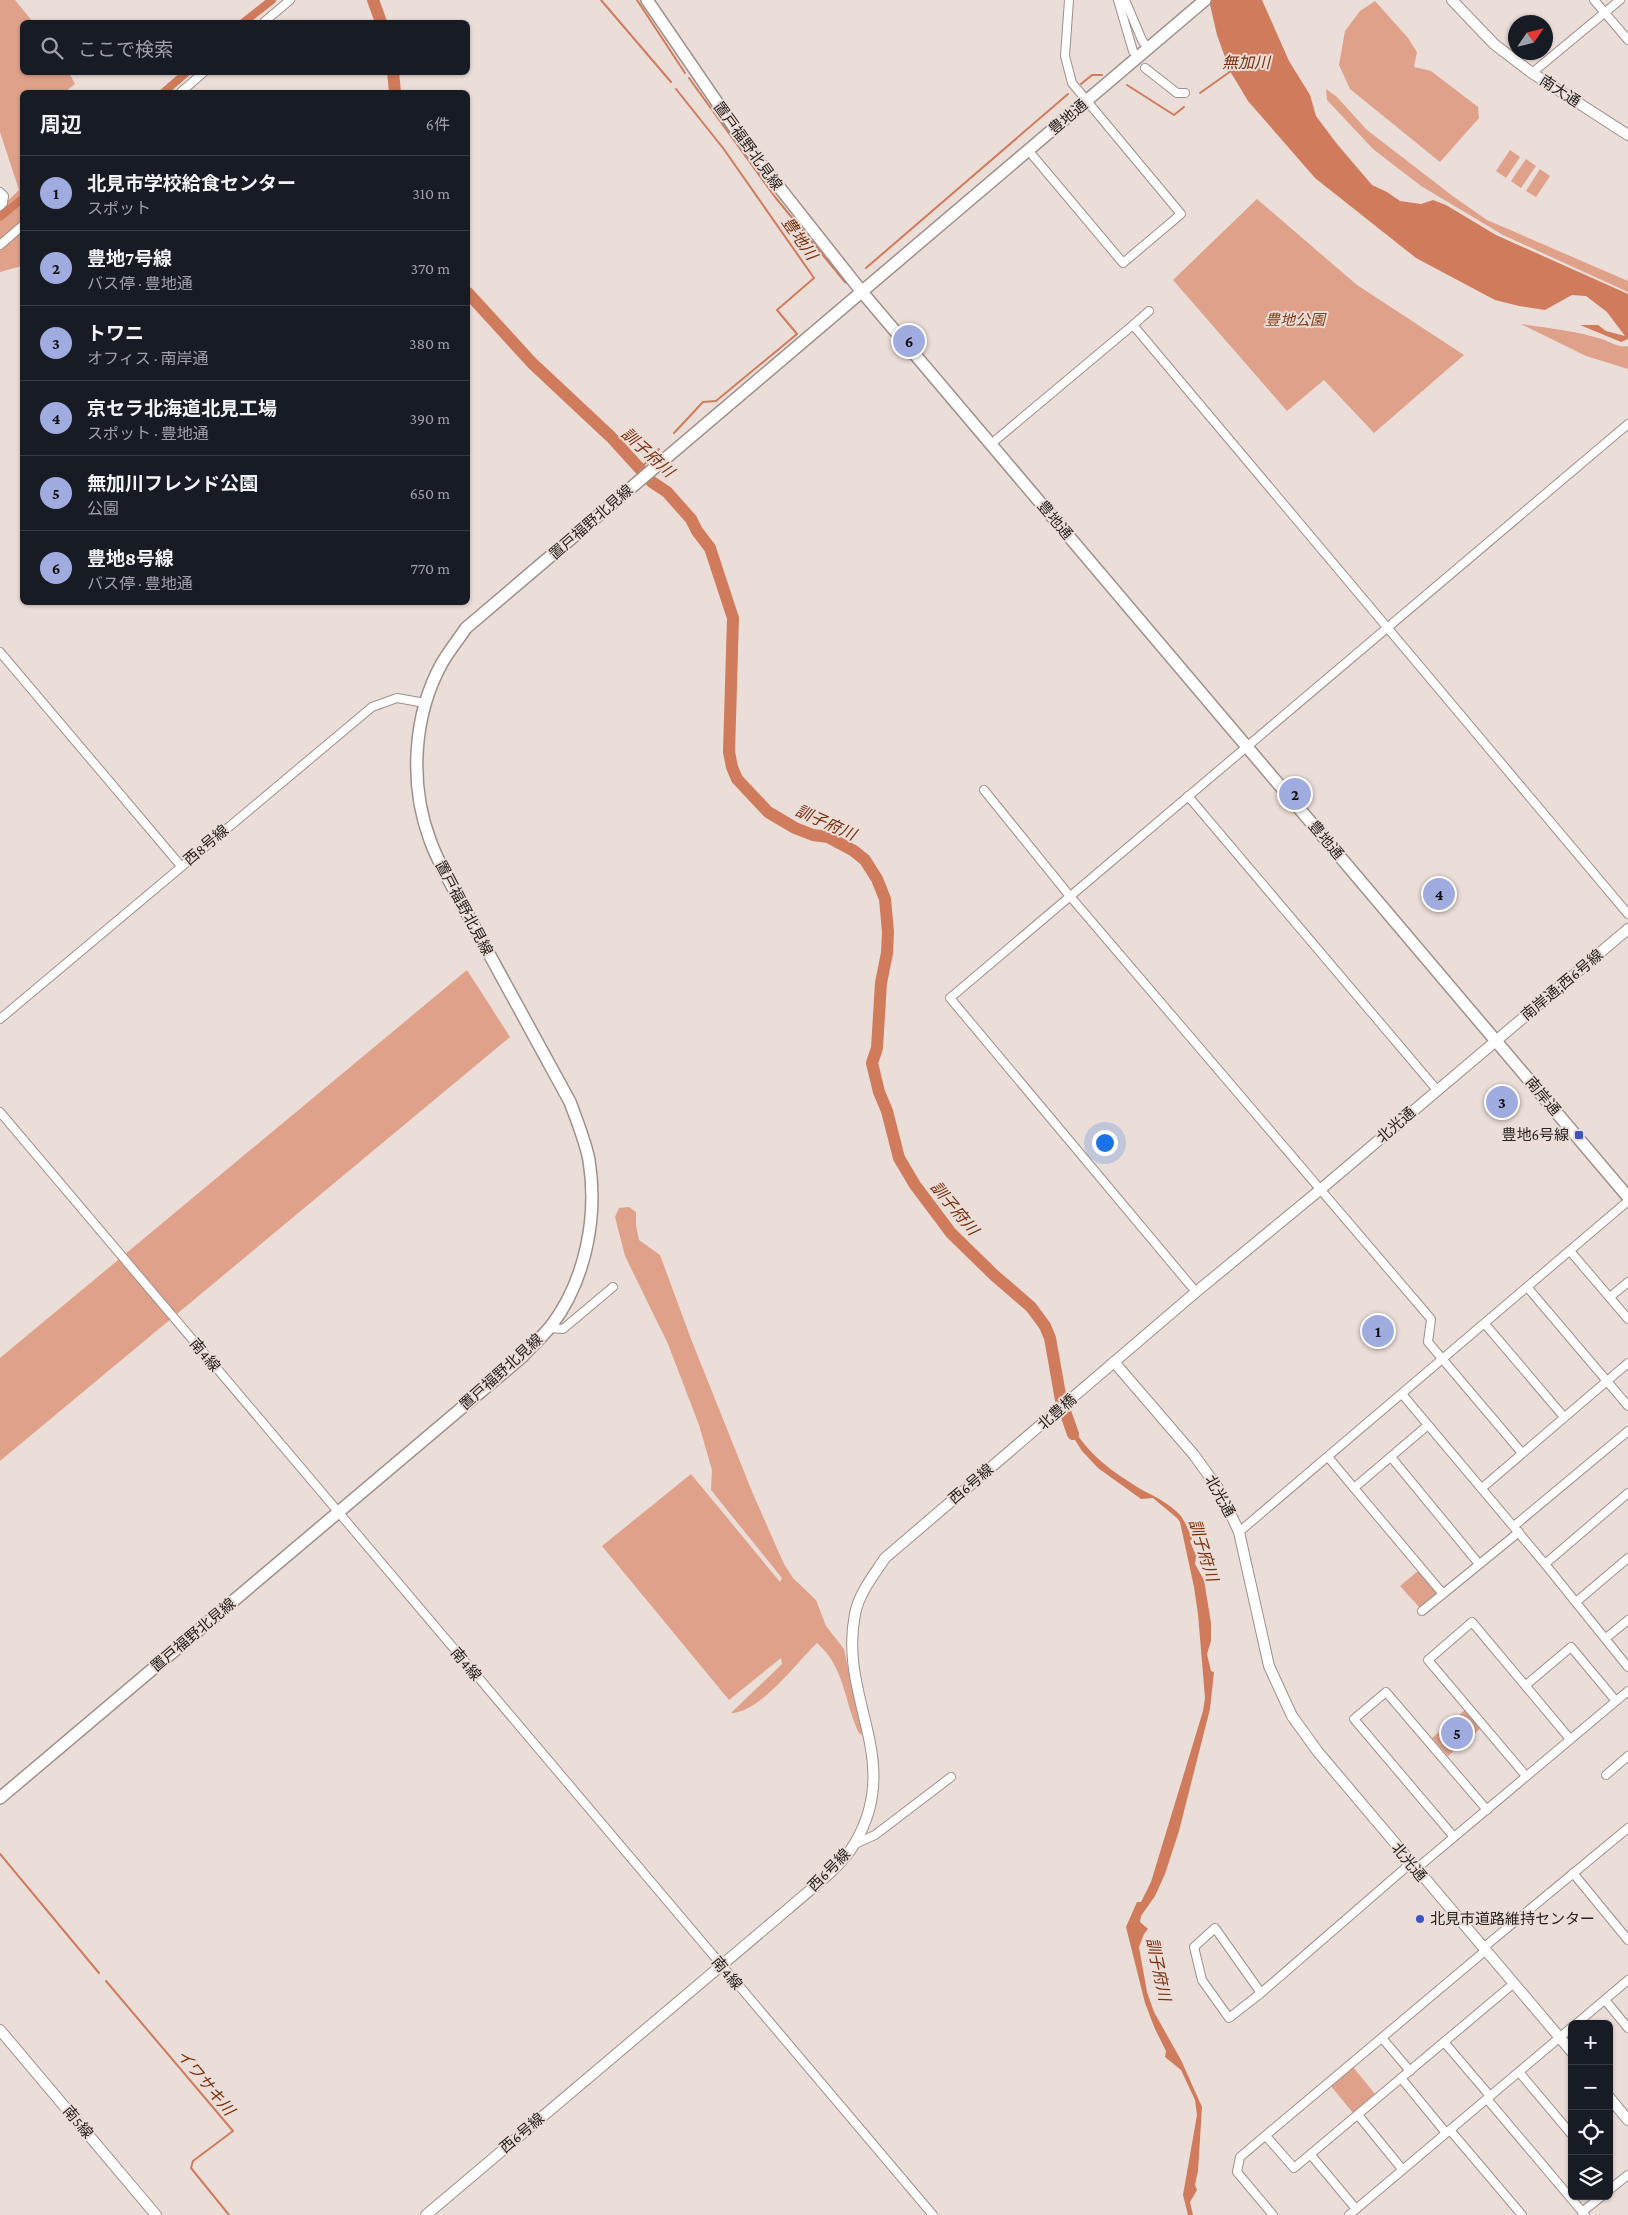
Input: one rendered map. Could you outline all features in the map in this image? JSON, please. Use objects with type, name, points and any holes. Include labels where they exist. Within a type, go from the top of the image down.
[{"type":"main road","name":"置戸福野北見線","points":[[0,1798],[522,1357],[550,1328],[561,1312],[575,1282],[587,1247],[592,1215],[589,1159],[582,1133],[570,1102],[446,875],[430,840],[420,802],[416,758],[425,703],[442,663],[466,628],[862,292],[749,149],[647,0]]},
{"type":"main road","name":"豊地通","points":[[1206,0],[862,292],[1496,1040]]},
{"type":"main road","name":"南岸通","points":[[1496,1040],[1628,1197]]},
{"type":"street","points":[[266,20],[290,0]]},
{"type":"street","points":[[1028,150],[1123,263],[1181,214],[1072,83],[1065,56],[1069,0]]},
{"type":"street","points":[[1118,0],[1133,51]]},
{"type":"street","points":[[1125,0],[1142,40],[1151,47]]},
{"type":"street","name":"南大通","points":[[1452,0],[1494,44],[1532,73],[1628,135]]},
{"type":"street","points":[[1594,0],[1628,40]]},
{"type":"street","points":[[1532,73],[1620,0]]},
{"type":"street","points":[[1145,68],[1177,93],[1185,92]]},
{"type":"street","points":[[183,90],[201,75]]},
{"type":"street","points":[[0,192],[4,196],[3,203],[0,206]]},
{"type":"street","points":[[0,245],[20,228]]},
{"type":"street","points":[[992,444],[1149,312]]},
{"type":"street","points":[[1133,325],[1628,914]]},
{"type":"street","points":[[1196,1292],[950,998],[1069,895],[1628,424]]},
{"type":"street","points":[[0,652],[181,866]]},
{"type":"street","name":"西8号線","points":[[0,1019],[372,707],[397,698],[425,703]]},
{"type":"street","points":[[984,790],[1069,895],[1432,1319],[1428,1342],[1522,1453]]},
{"type":"street","points":[[1188,796],[1437,1090]]},
{"type":"street","name":"南岸通;西6号線","points":[[1496,1040],[1628,929]]},
{"type":"street","name":"北光通","points":[[1496,1040],[1114,1362],[1194,1455],[1220,1491],[1239,1532],[1269,1666],[1292,1716],[1318,1752],[1568,2048]]},
{"type":"street","name":"南4線","points":[[0,1112],[933,2215]]},
{"type":"street","points":[[1239,1532],[1628,1201]]},
{"type":"street","points":[[1570,1252],[1628,1319]]},
{"type":"street","points":[[1610,1297],[1628,1282]]},
{"type":"street","points":[[550,1328],[562,1329],[613,1287]]},
{"type":"street","points":[[1528,1288],[1628,1406]]},
{"type":"street","points":[[1485,1324],[1564,1417]]},
{"type":"street","name":"北豊橋","points":[[1033,1432],[1114,1362]]},
{"type":"street","points":[[1482,1488],[1628,1363]]},
{"type":"street","points":[[1402,1394],[1545,1564],[1628,1667]]},
{"type":"street","points":[[1354,1488],[1428,1425]]},
{"type":"street","points":[[1422,1611],[1479,1564],[1628,1431]]},
{"type":"street","name":"西6号線","points":[[426,2215],[834,1868],[854,1844],[867,1818],[872,1800],[875,1774],[872,1745],[858,1693],[852,1660],[855,1612],[885,1558],[1033,1432]]},
{"type":"street","points":[[1391,1456],[1479,1564]]},
{"type":"street","points":[[1328,1458],[1443,1594]]},
{"type":"street","points":[[1545,1564],[1628,1493]]},
{"type":"street","points":[[1576,1602],[1628,1558]]},
{"type":"street","points":[[1606,1638],[1628,1620]]},
{"type":"street","points":[[1526,1776],[1428,1660],[1472,1622],[1570,1739]]},
{"type":"street","points":[[1526,1685],[1571,1647],[1616,1701]]},
{"type":"street","points":[[1261,1993],[1215,1928],[1194,1947],[1202,1980],[1229,2018],[1261,1993],[1413,1866],[1454,1837],[1487,1810],[1628,1691]]},
{"type":"street","points":[[1454,1837],[1354,1719],[1386,1692],[1487,1810]]},
{"type":"street","points":[[1606,1774],[1628,1756]]},
{"type":"street","points":[[854,1844],[876,1834],[951,1777]]},
{"type":"street","points":[[1273,2215],[1237,2172],[1240,2157],[1628,1828]]},
{"type":"street","points":[[1573,1874],[1628,1940]]},
{"type":"street","points":[[1581,2020],[1628,1980]]},
{"type":"street","points":[[1266,2136],[1294,2168],[1513,1984]]},
{"type":"street","points":[[1605,2000],[1628,2028]]},
{"type":"street","name":"南5線","points":[[0,2030],[156,2215]]},
{"type":"street","points":[[1349,2215],[1568,2030]]},
{"type":"street","points":[[1382,2038],[1410,2071]]},
{"type":"street","points":[[1444,2042],[1583,2214],[1598,2200]]},
{"type":"street","points":[[1519,2072],[1568,2130]]},
{"type":"street","points":[[1401,2078],[1522,2215]]},
{"type":"street","points":[[1613,2102],[1628,2120]]},
{"type":"street","points":[[1358,2115],[1402,2169]]},
{"type":"street","points":[[1310,2155],[1356,2209]]},
{"type":"street","points":[[1613,2184],[1628,2175]]},
{"type":"green space","points":[[0,0],[15,0],[31,20],[20,20],[20,75],[70,75],[75,84],[68,90],[20,90],[20,267],[0,272],[0,208],[19,190],[0,132]]},
{"type":"green space","points":[[1375,1],[1408,38],[1417,52],[1414,67],[1431,71],[1478,107],[1479,118],[1440,162],[1350,89],[1339,65],[1345,31],[1360,11]]},
{"type":"green space","points":[[1326,89],[1337,97],[1367,130],[1487,220],[1628,281],[1628,292],[1503,235],[1421,186],[1373,149],[1327,100]]},
{"type":"green space","points":[[1510,150],[1520,157],[1506,178],[1496,171]]},
{"type":"green space","points":[[1526,159],[1536,166],[1521,188],[1511,181]]},
{"type":"green space","points":[[1540,169],[1550,176],[1536,197],[1526,191]]},
{"type":"green space","name":"豊地公園","points":[[1257,199],[1357,285],[1464,355],[1374,433],[1324,380],[1287,411],[1173,280]]},
{"type":"green space","points":[[1521,324],[1582,334],[1618,345],[1628,346],[1628,369],[1586,356]]},
{"type":"green space","points":[[467,970],[510,1037],[0,1461],[0,1358]]},
{"type":"green space","points":[[629,1207],[636,1212],[639,1240],[660,1255],[691,1339],[753,1494],[784,1564],[793,1578],[816,1600],[826,1626],[844,1649],[864,1736],[859,1733],[854,1721],[839,1674],[826,1652],[817,1643],[777,1686],[754,1705],[742,1711],[731,1713],[782,1664],[781,1658],[729,1700],[602,1546],[691,1474],[780,1582],[782,1578],[711,1490],[712,1470],[699,1425],[668,1344],[625,1256],[615,1217],[619,1208]]},
{"type":"green space","points":[[1418,1571],[1437,1594],[1420,1608],[1400,1586]]},
{"type":"green space","points":[[1465,1710],[1481,1728],[1448,1756],[1432,1738]]},
{"type":"green space","points":[[1353,2067],[1375,2094],[1353,2113],[1331,2086]]},
{"type":"water","name":"無加川","points":[[1209,0],[1262,0],[1289,61],[1310,95],[1316,116],[1372,185],[1400,201],[1421,204],[1433,200],[1446,205],[1496,235],[1628,294],[1628,339],[1621,342],[1580,325],[1598,325],[1606,331],[1625,336],[1607,312],[1586,296],[1572,295],[1545,310],[1495,300],[1416,258],[1315,178],[1248,101],[1230,71],[1217,35]]},
{"type":"water","name":"訓子府川","points":[[1068,1417],[1082,1441],[1100,1460],[1132,1484],[1167,1504],[1182,1517],[1192,1539],[1190,1541],[1196,1556],[1195,1564],[1204,1580],[1211,1623],[1211,1641],[1207,1654],[1211,1671],[1214,1672],[1210,1709],[1179,1831],[1165,1874],[1155,1896],[1141,1916],[1140,1922],[1148,1929],[1139,1947],[1147,1992],[1154,2012],[1181,2060],[1202,2107],[1198,2171],[1195,2185],[1197,2190],[1190,2202],[1193,2215],[1188,2215],[1183,2195],[1197,2115],[1195,2100],[1181,2070],[1165,2057],[1166,2051],[1145,2003],[1126,1927],[1137,1902],[1141,1902],[1151,1882],[1203,1711],[1205,1698],[1194,1587],[1180,1522],[1153,1498],[1141,1499],[1098,1468],[1082,1451],[1063,1421]]},
{"type":"waterway","points":[[247,20],[272,0]]},
{"type":"waterway","name":"訓子府川","points":[[373,0],[380,20]]},
{"type":"waterway","name":"豊地川","points":[[601,0],[671,82]]},
{"type":"waterway","points":[[637,0],[685,73]]},
{"type":"waterway","name":"無加川","points":[[1200,93],[1231,71]]},
{"type":"waterway","points":[[166,90],[184,75]]},
{"type":"waterway","name":"訓子府川","points":[[393,75],[395,90]]},
{"type":"waterway","points":[[1081,84],[1092,75],[1102,75]]},
{"type":"waterway","points":[[689,78],[775,197],[845,282],[848,283]]},
{"type":"waterway","points":[[1127,85],[1174,115],[1184,107]]},
{"type":"waterway","name":"豊地川","points":[[674,433],[703,402],[716,401],[797,334],[777,310],[814,278],[723,148],[676,89]]},
{"type":"waterway","points":[[866,268],[1068,94]]},
{"type":"waterway","points":[[0,217],[20,201]]},
{"type":"waterway","name":"訓子府川","points":[[470,295],[532,363],[611,437],[652,482],[667,492],[691,519],[697,531],[710,548],[733,618],[729,752],[732,767],[737,779],[768,812],[795,828],[813,835],[828,837],[854,851],[865,860],[877,879],[885,899],[888,932],[887,953],[881,983],[877,1048],[872,1063],[899,1158],[915,1185],[951,1233],[994,1275],[1031,1307],[1045,1326],[1050,1338],[1061,1400],[1073,1434]]},
{"type":"waterway","name":"豊地川","points":[[640,469],[659,449]]},
{"type":"waterway","name":"イワサキ川","points":[[0,1854],[99,1973]]},
{"type":"waterway","name":"イワサキ川","points":[[106,1981],[233,2131],[193,2161],[191,2168],[229,2215]]},
{"type":"place","name":"豊地8号線","points":[[909,341]]},
{"type":"place","name":"豊地7号線","points":[[1295,794]]},
{"type":"place","name":"京セラ北海道北見工場","points":[[1439,894]]},
{"type":"place","name":"トワニ","points":[[1502,1102]]},
{"type":"place","name":"豊地6号線","points":[[1579,1135]]},
{"type":"place","name":"北見市学校給食センター","points":[[1378,1331]]},
{"type":"place","name":"無加川フレンド公園","points":[[1457,1733]]},
{"type":"place","name":"北見市道路維持センター","points":[[1420,1919]]}]
